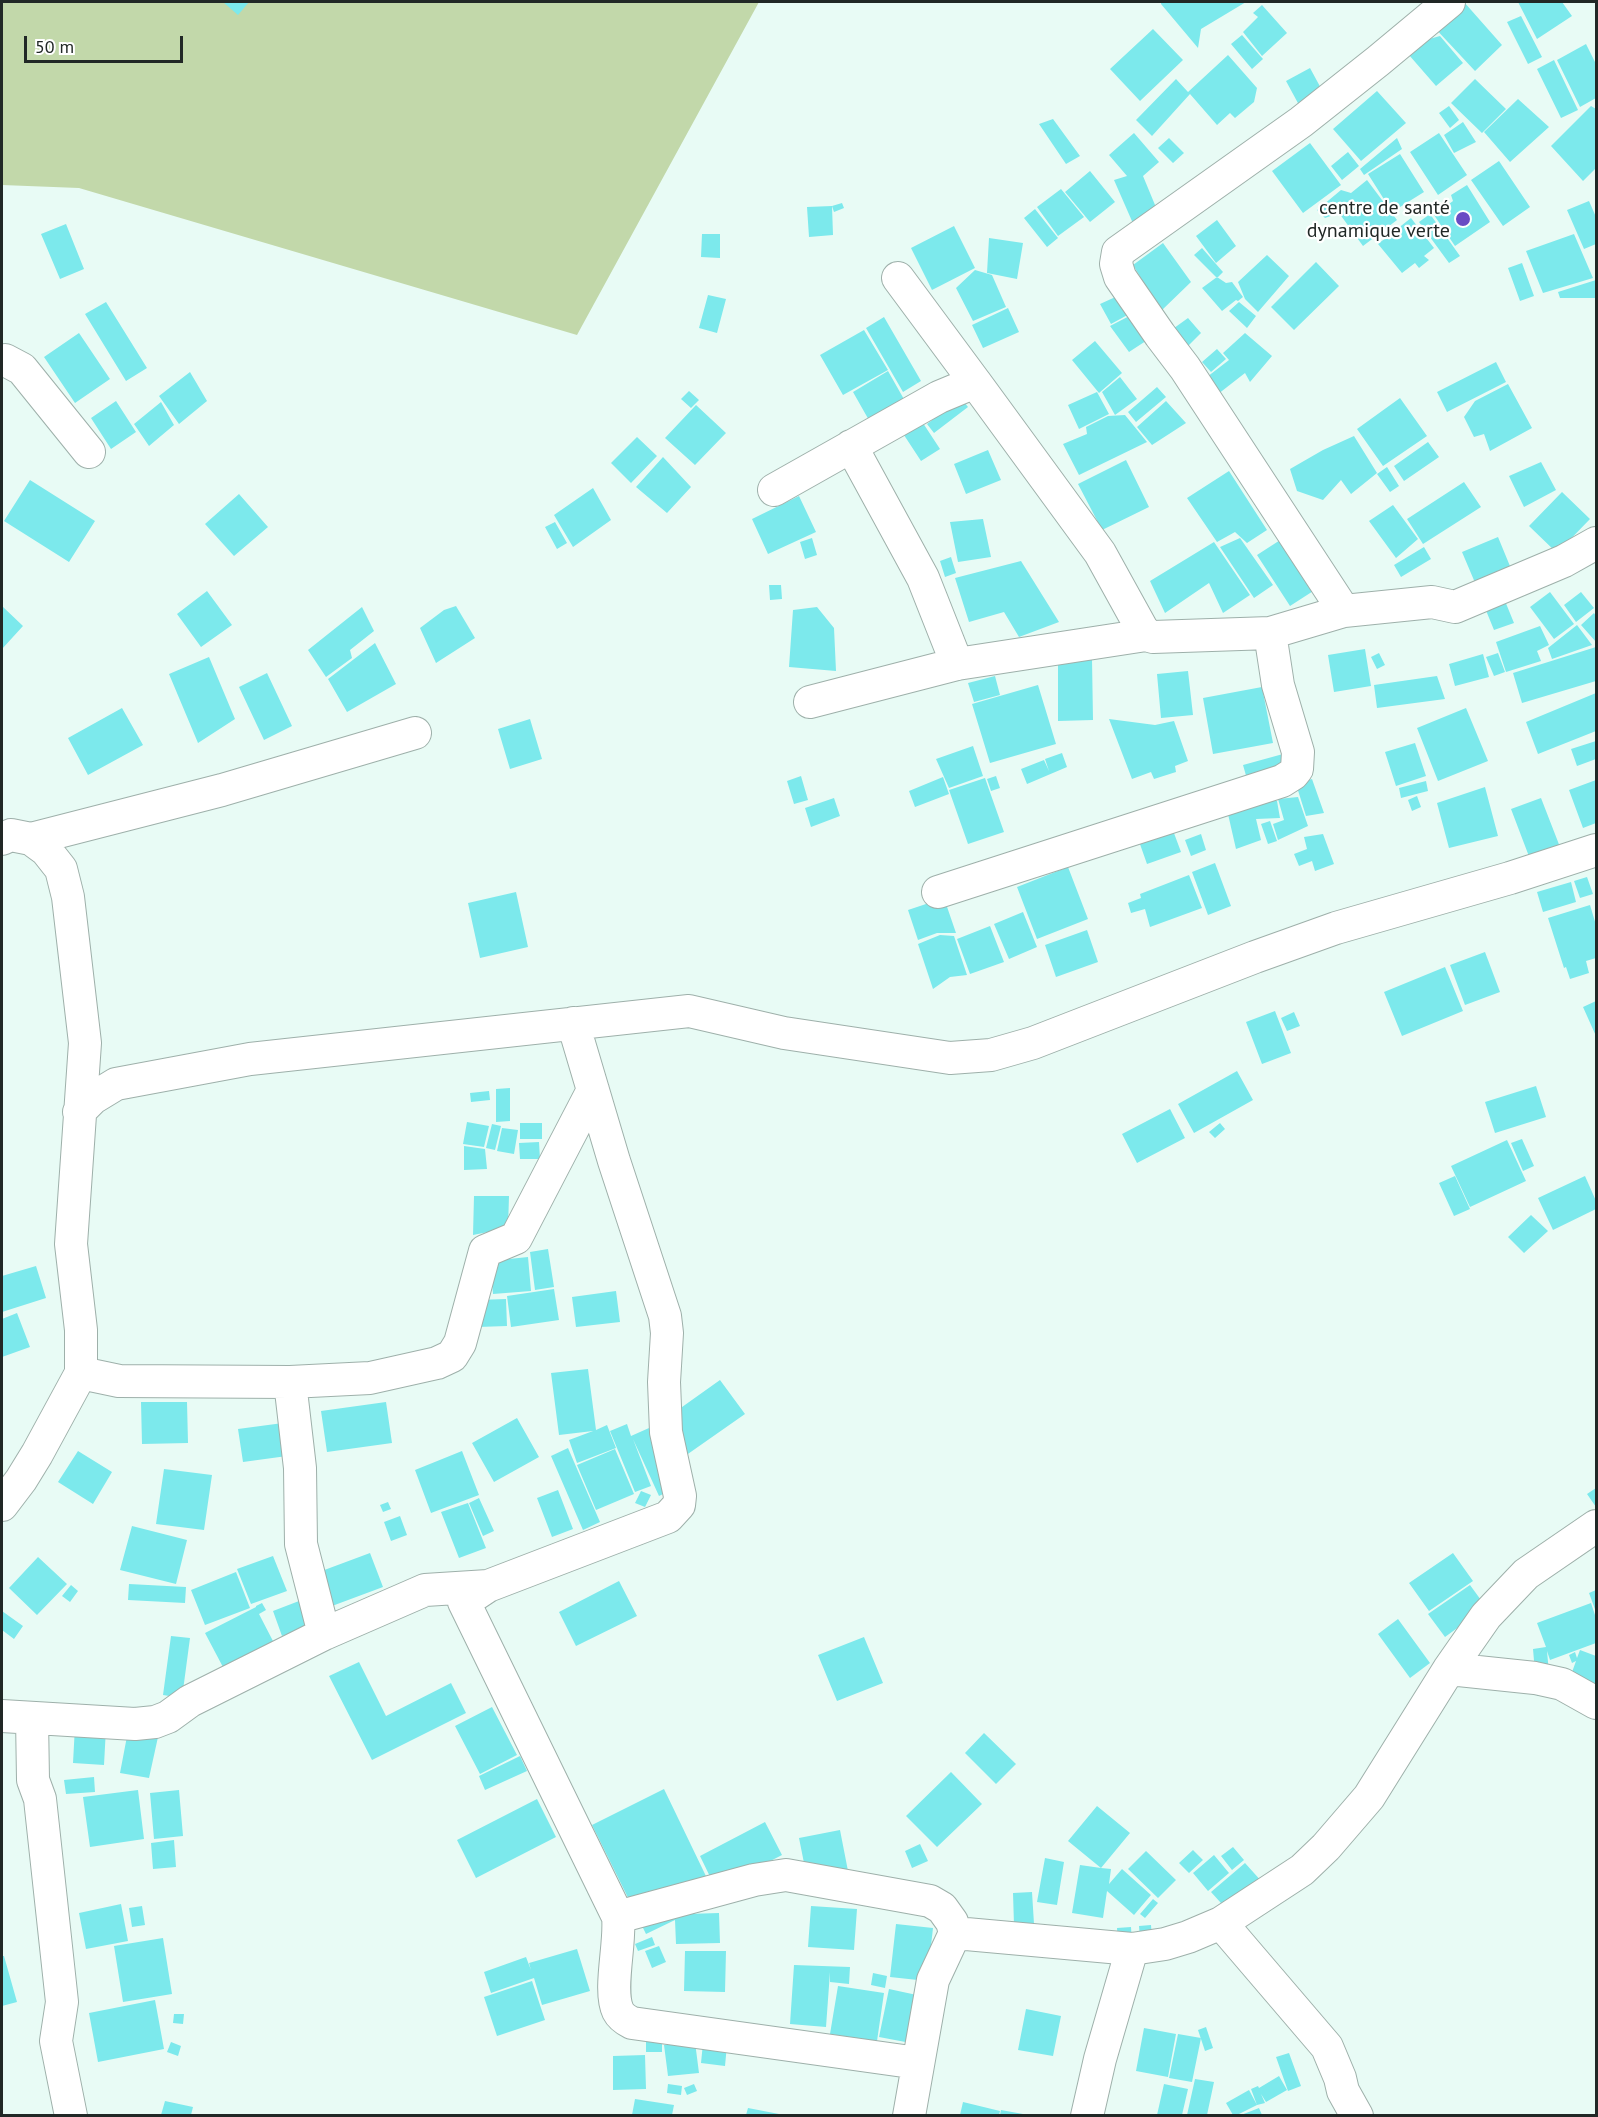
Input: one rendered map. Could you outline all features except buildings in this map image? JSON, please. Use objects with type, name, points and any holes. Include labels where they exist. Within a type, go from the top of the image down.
[{"type":"street","points":[[1344,611],[1185,368],[1120,277],[1116,264],[1118,252],[1301,122],[1449,2]]},
{"type":"street","points":[[898,278],[1100,553],[1146,634]]},
{"type":"street","points":[[2,361],[5,360],[22,369],[89,452]]},
{"type":"street","points":[[774,490],[939,397],[975,381]]},
{"type":"street","points":[[851,446],[923,578],[957,664]]},
{"type":"street","points":[[810,702],[957,664],[1146,634],[1162,637],[1270,633],[1344,611],[1432,602],[1455,607],[1564,561],[1596,543]]},
{"type":"street","points":[[938,892],[1282,781],[1293,774],[1297,769],[1298,752],[1278,685],[1270,633]]},
{"type":"street","points":[[16,839],[222,790],[415,733]]},
{"type":"street","points":[[2,1505],[37,1454],[81,1373],[81,1330],[71,1245],[84,1043],[68,897],[61,869],[46,850],[16,839]]},
{"type":"street","points":[[79,1112],[93,1098],[116,1084],[250,1059],[689,1011],[784,1032],[950,1058],[991,1054],[1033,1043],[1336,928],[1510,878],[1596,850]]},
{"type":"street","points":[[573,1023],[665,1316],[667,1333],[664,1382],[666,1432],[680,1496],[679,1505],[668,1517],[488,1586],[464,1602],[618,1917],[620,1930],[614,1998],[617,2010],[622,2017],[632,2023],[918,2063]]},
{"type":"street","points":[[84,1043],[116,1084]]},
{"type":"street","points":[[81,1373],[119,1380],[290,1382],[370,1377],[437,1363],[452,1356],[460,1343],[485,1251],[516,1238],[593,1090]]},
{"type":"street","points":[[290,1382],[300,1468],[301,1544],[324,1634]]},
{"type":"street","points":[[955,1933],[1132,1948],[1165,1944],[1221,1923],[1302,1869],[1326,1847],[1370,1797],[1449,1669],[1486,1616],[1526,1574],[1596,1526]]},
{"type":"street","points":[[2,1716],[135,1724],[155,1722],[168,1717],[190,1701],[324,1634],[425,1590],[488,1586]]},
{"type":"street","points":[[1449,1669],[1535,1678],[1562,1684],[1596,1703]]},
{"type":"street","points":[[32,1718],[33,1780],[40,1799],[62,2002],[56,2041],[71,2115]]},
{"type":"street","points":[[618,1917],[754,1880],[786,1875],[930,1901],[942,1908],[952,1922],[955,1933],[933,1980],[909,2115]]},
{"type":"street","points":[[1221,1923],[1327,2047],[1340,2078],[1345,2107]]},
{"type":"street","points":[[1087,2115],[1100,2059],[1132,1948]]},
{"type":"green space","points":[[2,2],[759,2],[577,335],[79,188],[2,185]]},
{"type":"place","name":"centre de santé dynamique verte","points":[[1463,219]]}]
